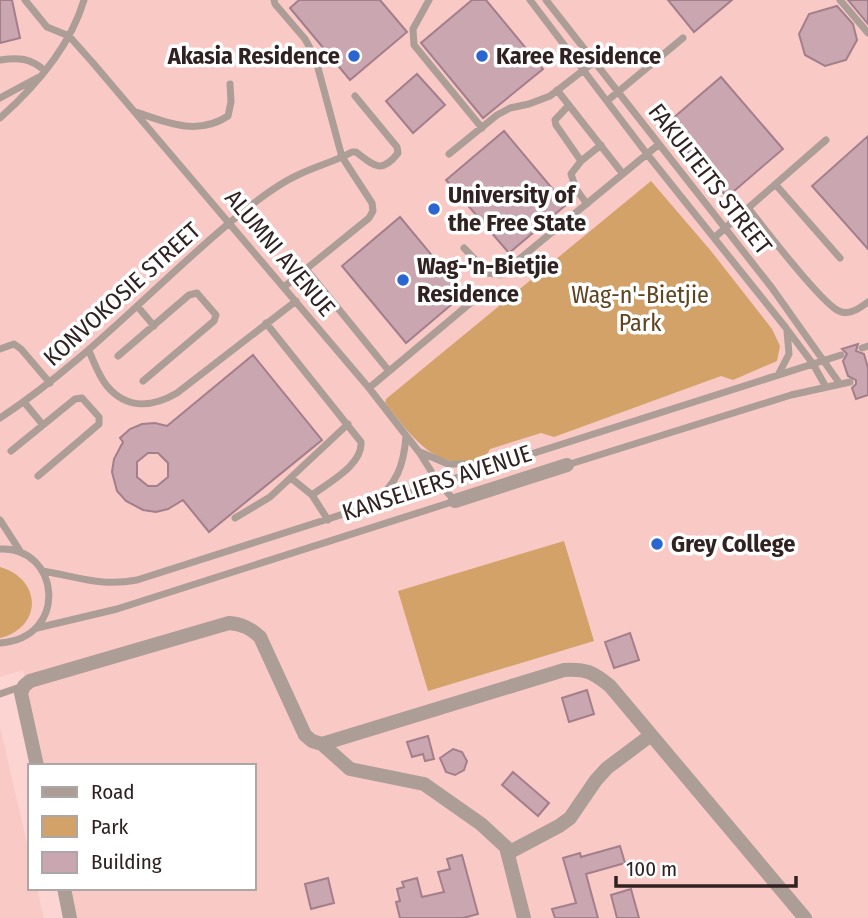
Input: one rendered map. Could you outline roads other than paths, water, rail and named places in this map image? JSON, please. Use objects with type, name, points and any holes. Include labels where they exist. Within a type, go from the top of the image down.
[{"type":"street","name":"KANSELIERS AVENUE","points":[[455,501],[567,465]]},
{"type":"street","points":[[37,764],[21,694],[24,686],[42,677],[229,623],[240,624],[260,637],[305,735],[312,741],[322,744],[350,769],[425,784],[481,824],[502,843],[508,853],[519,915]]},
{"type":"street","points":[[322,744],[564,670],[595,673],[610,686],[805,918]]},
{"type":"street","points":[[508,853],[570,818],[607,768],[652,736]]},
{"type":"street","points":[[64,890],[70,918]]},
{"type":"lane","name":"ALUMNI AVENUE","points":[[25,0],[47,27],[69,36],[135,112],[369,388],[455,501]]},
{"type":"lane","points":[[0,118],[55,60],[69,36],[84,0]]},
{"type":"lane","points":[[274,0],[306,39],[315,57],[342,158],[368,194],[373,211],[369,218],[284,287]]},
{"type":"lane","name":"FAKULTEITS STREET","points":[[530,0],[786,328],[813,364],[826,387]]},
{"type":"lane","name":"FAKULTEITS STREET","points":[[546,0],[825,360],[840,384]]},
{"type":"lane","points":[[840,0],[868,33]]},
{"type":"lane","points":[[426,1],[413,29],[414,45],[482,128]]},
{"type":"lane","points":[[607,101],[683,38]]},
{"type":"lane","points":[[0,60],[22,58],[38,65],[43,74]]},
{"type":"lane","points":[[449,154],[503,111],[539,101],[594,62]]},
{"type":"lane","points":[[0,98],[43,74]]},
{"type":"lane","points":[[135,112],[173,125],[207,126],[228,116],[231,102],[230,84]]},
{"type":"lane","points":[[557,90],[623,174]]},
{"type":"lane","points":[[342,158],[356,152],[372,165],[379,167],[398,153],[397,147],[355,96]]},
{"type":"lane","points":[[569,105],[555,120],[556,125],[581,161]]},
{"type":"lane","points":[[715,237],[826,140]]},
{"type":"lane","points":[[587,204],[576,189],[571,174],[581,161],[601,145]]},
{"type":"lane","points":[[464,248],[488,272],[500,275],[659,145]]},
{"type":"lane","name":"KONVOKOSIE STREET","points":[[0,418],[50,383],[89,351],[229,223],[296,175],[342,158]]},
{"type":"lane","points":[[776,185],[840,258]]},
{"type":"lane","points":[[749,209],[834,308],[850,313],[868,302]]},
{"type":"lane","points":[[306,270],[389,371]]},
{"type":"lane","points":[[118,356],[189,295],[197,293],[216,315],[214,321],[143,382]]},
{"type":"lane","points":[[369,388],[480,295]]},
{"type":"lane","points":[[89,351],[105,385],[117,396],[146,405],[160,403],[177,393],[296,301]]},
{"type":"lane","points":[[138,307],[154,326]]},
{"type":"lane","points":[[266,323],[361,442],[357,459],[312,495]]},
{"type":"lane","points":[[778,376],[789,354],[786,328]]},
{"type":"lane","points":[[0,349],[14,344],[50,383]]},
{"type":"lane","name":"KANSELIERS AVENUE","points":[[20,552],[33,560],[43,571],[99,583],[116,584],[137,580],[841,355]]},
{"type":"lane","name":"KANSELIERS AVENUE","points":[[567,465],[790,395],[850,382]]},
{"type":"lane","points":[[11,451],[75,399],[82,398],[99,418],[99,424],[38,476]]},
{"type":"lane","points":[[23,402],[43,425]]},
{"type":"lane","points":[[235,518],[270,497],[348,424]]},
{"type":"lane","points":[[360,510],[390,487],[402,463],[406,436]]},
{"type":"lane","points":[[419,452],[448,464],[507,463]]},
{"type":"lane","points":[[291,478],[312,495],[328,520]]},
{"type":"lane","name":"KANSELIERS AVENUE","points":[[0,643],[26,637],[37,628],[129,606],[455,501]]},
{"type":"lane","points":[[0,520],[20,552]]},
{"type":"lane","points":[[0,549],[20,552]]},
{"type":"lane","points":[[37,628],[46,615],[49,600],[43,571]]},
{"type":"lane","points":[[0,694],[24,686]]},
{"type":"place","name":"Akasia Residence","points":[[354,56]]},
{"type":"place","name":"Karee Residence","points":[[482,56]]},
{"type":"place","name":"University of the Free State","points":[[434,209]]},
{"type":"place","name":"Wag-'n-Bietjie Residence","points":[[403,280]]},
{"type":"place","name":"Grey College","points":[[657,544]]},
{"type":"park label","name":"Wag-n'-Bietjie Park","points":[[640,309]]}]
